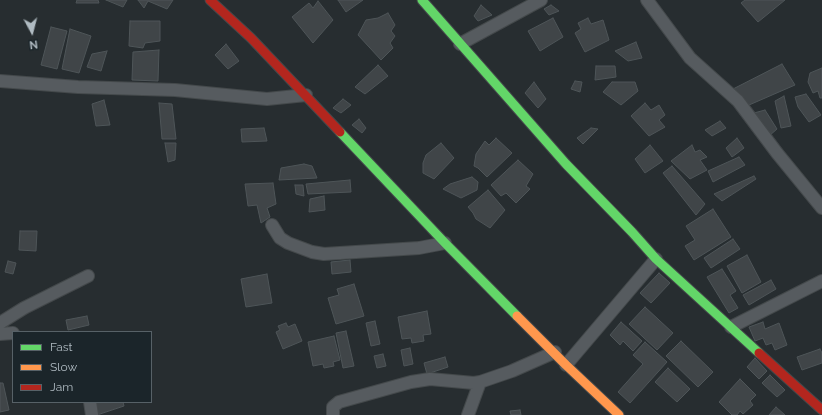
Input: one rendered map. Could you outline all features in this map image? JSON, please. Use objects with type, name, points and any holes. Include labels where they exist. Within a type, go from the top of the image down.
[{"type":"street","points":[[210,0],[251,38],[445,242],[555,352],[566,365],[619,415]]},
{"type":"street","points":[[422,0],[566,164],[656,259],[822,410]]},
{"type":"street","points":[[460,44],[541,0]]},
{"type":"street","points":[[647,0],[690,58],[738,101],[822,208]]},
{"type":"street","points":[[0,81],[176,90],[267,99],[306,95]]},
{"type":"street","points":[[272,225],[280,238],[288,243],[312,252],[324,254],[419,248],[445,242]]},
{"type":"street","points":[[566,365],[656,259]]},
{"type":"street","points":[[0,323],[24,308],[88,276]]},
{"type":"street","points":[[730,327],[822,281]]},
{"type":"street","points":[[0,334],[12,333]]},
{"type":"street","points":[[333,415],[334,407],[340,402],[411,382],[438,379],[474,384],[512,371],[555,352]]},
{"type":"street","points":[[468,415],[480,382]]},
{"type":"street","points":[[90,403],[92,415]]},
{"type":"building","points":[[77,0],[98,0],[99,3],[76,3]]},
{"type":"building","points":[[106,0],[127,0],[123,7]]},
{"type":"building","points":[[138,0],[173,0],[167,9],[148,1],[144,8]]},
{"type":"building","points":[[338,0],[363,0],[346,12]]},
{"type":"building","points":[[745,0],[785,0],[758,22],[741,3]]},
{"type":"building","points":[[318,1],[333,20],[313,43],[292,17],[309,3],[313,8]]},
{"type":"building","points":[[481,5],[492,15],[478,21],[474,16]]},
{"type":"building","points":[[551,5],[559,11],[549,15],[544,9]]},
{"type":"building","points":[[388,13],[395,25],[391,31],[395,36],[390,43],[393,48],[381,60],[358,35],[366,20],[378,18]]},
{"type":"building","points":[[553,18],[563,37],[540,51],[528,31]]},
{"type":"building","points":[[588,18],[591,24],[603,20],[609,40],[585,52],[575,33],[581,29],[578,23]]},
{"type":"building","points":[[130,21],[160,21],[160,41],[145,43],[143,48],[129,46]]},
{"type":"building","points":[[51,27],[67,31],[57,69],[41,65]]},
{"type":"building","points":[[70,29],[91,36],[79,73],[62,69]]},
{"type":"building","points":[[636,42],[642,58],[628,61],[615,51]]},
{"type":"building","points":[[226,44],[239,61],[228,69],[215,55]]},
{"type":"building","points":[[159,50],[158,81],[132,80],[133,52]]},
{"type":"building","points":[[107,51],[101,71],[87,67],[92,54]]},
{"type":"building","points":[[782,64],[795,85],[749,105],[733,89]]},
{"type":"building","points":[[378,65],[388,76],[365,94],[355,87]]},
{"type":"building","points":[[596,66],[615,66],[616,77],[595,80]]},
{"type":"building","points":[[822,68],[822,98],[820,98],[818,91],[813,93],[808,82],[810,73]]},
{"type":"building","points":[[575,81],[582,82],[580,92],[571,89]]},
{"type":"building","points":[[534,82],[546,99],[538,108],[525,93]]},
{"type":"building","points":[[612,82],[635,82],[638,91],[621,105],[603,92]]},
{"type":"building","points":[[806,94],[821,115],[809,122],[798,107],[795,97]]},
{"type":"building","points":[[784,96],[791,126],[781,128],[775,101]]},
{"type":"building","points":[[343,99],[351,105],[341,113],[333,108]]},
{"type":"building","points":[[104,100],[110,125],[96,126],[92,104]]},
{"type":"building","points":[[159,103],[172,104],[176,139],[162,139]]},
{"type":"building","points":[[645,103],[651,110],[659,105],[665,115],[659,120],[665,127],[649,136],[631,116]]},
{"type":"building","points":[[765,110],[777,129],[769,136],[754,113]]},
{"type":"building","points":[[359,119],[366,128],[362,133],[352,125]]},
{"type":"building","points":[[720,121],[726,128],[712,136],[705,130]]},
{"type":"building","points":[[264,128],[267,141],[242,142],[241,129]]},
{"type":"building","points":[[591,128],[598,129],[583,144],[577,138]]},
{"type":"building","points":[[496,138],[512,153],[487,177],[474,166],[476,154],[485,141],[489,145]]},
{"type":"building","points":[[737,138],[744,148],[732,157],[726,148]]},
{"type":"building","points":[[165,143],[176,143],[175,160],[168,162]]},
{"type":"building","points":[[441,143],[454,158],[434,179],[423,173],[423,163],[426,155]]},
{"type":"building","points":[[650,145],[663,161],[645,173],[635,159]]},
{"type":"building","points":[[692,145],[695,152],[700,150],[707,157],[700,160],[707,170],[690,179],[671,161]]},
{"type":"building","points":[[739,157],[745,165],[713,182],[708,171]]},
{"type":"building","points":[[518,160],[533,174],[526,186],[530,189],[516,203],[506,193],[501,196],[491,185]]},
{"type":"building","points":[[304,164],[312,166],[317,178],[279,180],[281,168]]},
{"type":"building","points":[[672,166],[705,204],[696,215],[663,173]]},
{"type":"building","points":[[754,176],[756,179],[722,201],[714,194]]},
{"type":"building","points":[[472,177],[478,182],[477,190],[461,198],[443,189],[450,184]]},
{"type":"building","points":[[350,180],[351,192],[308,194],[306,184]]},
{"type":"building","points":[[273,183],[276,204],[267,208],[270,217],[261,223],[257,205],[248,206],[245,184]]},
{"type":"building","points":[[295,185],[303,185],[304,196],[296,194]]},
{"type":"building","points":[[488,190],[505,210],[490,228],[476,219],[468,207]]},
{"type":"building","points":[[324,196],[325,210],[309,212],[310,199]]},
{"type":"building","points":[[713,209],[731,237],[694,260],[685,246],[695,240],[686,226]]},
{"type":"building","points":[[20,231],[37,231],[36,251],[19,250]]},
{"type":"building","points":[[733,239],[740,249],[711,268],[704,258]]},
{"type":"building","points":[[747,255],[761,282],[742,293],[727,266]]},
{"type":"building","points":[[350,260],[351,272],[332,274],[331,262]]},
{"type":"building","points":[[8,261],[16,263],[13,274],[5,272]]},
{"type":"building","points":[[722,269],[736,291],[730,295],[738,308],[729,313],[707,277]]},
{"type":"building","points":[[659,273],[670,283],[651,303],[640,293]]},
{"type":"building","points":[[267,274],[272,303],[246,307],[241,279]]},
{"type":"building","points":[[771,280],[776,289],[749,305],[743,295]]},
{"type":"building","points":[[354,284],[364,316],[336,324],[328,298],[339,295],[337,289]]},
{"type":"building","points":[[645,307],[673,333],[657,350],[629,324]]},
{"type":"building","points":[[427,311],[431,334],[423,335],[424,341],[412,343],[411,338],[402,339],[398,317]]},
{"type":"building","points":[[87,316],[89,325],[68,330],[66,320]]},
{"type":"building","points":[[375,321],[380,344],[371,346],[366,323]]},
{"type":"building","points":[[621,322],[642,341],[633,351],[623,341],[620,345],[610,335]]},
{"type":"building","points":[[763,322],[765,329],[779,323],[787,345],[775,350],[772,343],[766,345],[763,338],[755,341],[749,327]]},
{"type":"building","points":[[286,323],[288,327],[295,324],[302,341],[283,349],[276,332],[280,330],[278,326]]},
{"type":"building","points":[[346,331],[354,366],[343,368],[336,333]]},
{"type":"building","points":[[334,336],[340,360],[333,362],[334,366],[324,368],[323,364],[313,366],[308,342]]},
{"type":"building","points":[[681,341],[713,372],[698,387],[666,356]]},
{"type":"building","points":[[645,342],[667,362],[630,403],[618,392],[643,364],[633,355]]},
{"type":"building","points":[[410,348],[413,364],[404,366],[401,350]]},
{"type":"building","points":[[820,349],[822,353],[822,363],[802,370],[797,357]]},
{"type":"building","points":[[383,354],[386,366],[377,368],[374,356]]},
{"type":"building","points":[[445,357],[448,367],[427,374],[424,363]]},
{"type":"building","points":[[755,358],[767,371],[759,379],[747,367]]},
{"type":"building","points":[[668,368],[690,389],[677,402],[655,382]]},
{"type":"building","points":[[770,375],[785,390],[777,397],[762,383]]},
{"type":"building","points":[[740,379],[756,395],[750,401],[753,405],[743,414],[740,411],[737,415],[732,415],[719,402]]},
{"type":"building","points":[[0,383],[3,383],[9,410],[0,412]]},
{"type":"building","points":[[96,403],[123,403],[124,406],[97,415]]},
{"type":"building","points":[[776,407],[785,415],[769,415]]},
{"type":"building","points":[[520,410],[521,415],[511,415],[510,411]]},
{"type":"traffic: fast","points":[[422,0],[566,164],[656,259],[759,353]]},
{"type":"traffic: fast","points":[[340,132],[445,243],[517,316]]},
{"type":"traffic: slow","points":[[517,316],[619,415]]},
{"type":"traffic: jam","points":[[210,0],[251,38],[340,132]]},
{"type":"traffic: jam","points":[[759,353],[822,410]]}]
